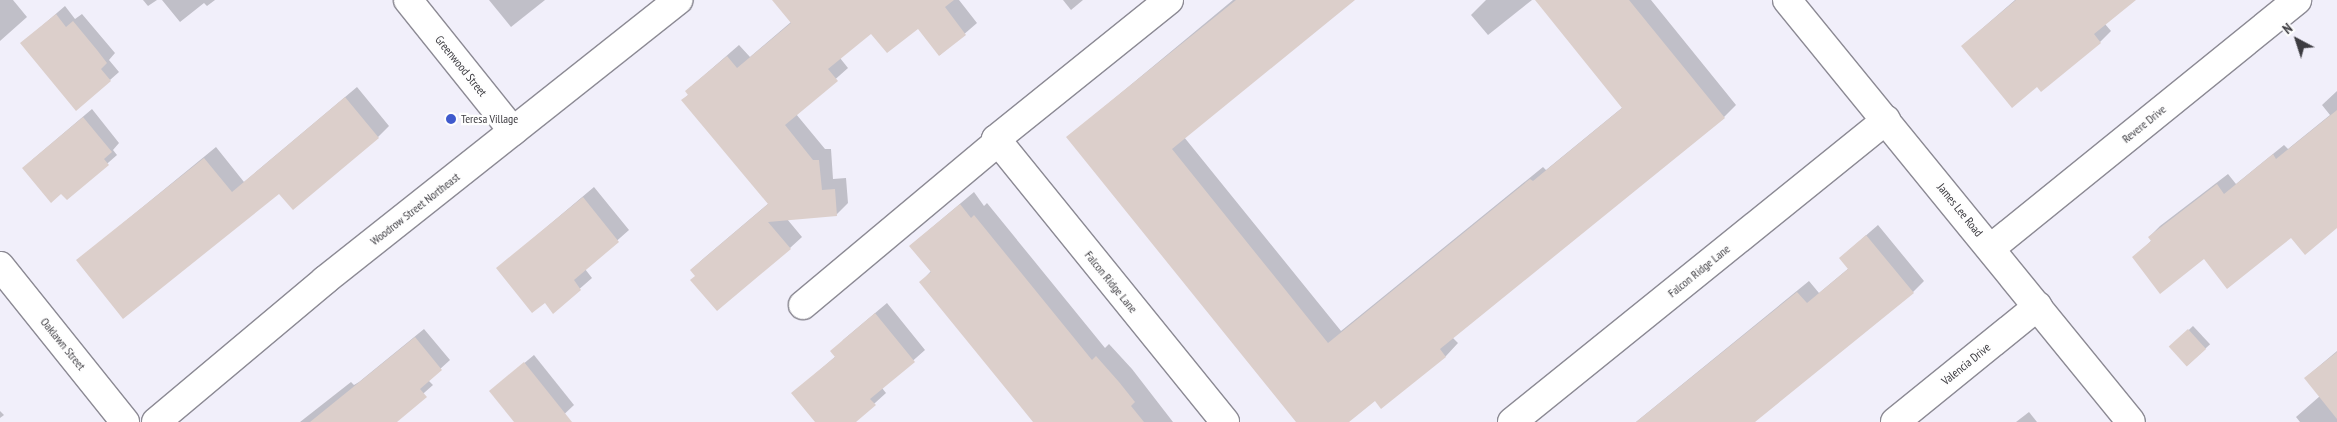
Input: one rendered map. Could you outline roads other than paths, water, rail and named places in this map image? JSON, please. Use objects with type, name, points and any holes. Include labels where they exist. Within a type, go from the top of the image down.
[{"type":"street","name":"Greenwood Street","points":[[408,0],[514,131]]},
{"type":"street","name":"Woodrow Street Northeast","points":[[156,422],[325,280],[678,0]]},
{"type":"street","points":[[803,305],[998,142],[996,139],[1169,0]]},
{"type":"street","name":"James Lee Road","points":[[1787,0],[2131,422]]},
{"type":"street","name":"Revere Drive","points":[[1991,248],[2297,0]]},
{"type":"street","name":"Falcon Ridge Lane","points":[[1512,422],[1886,120]]},
{"type":"street","name":"Falcon Ridge Lane","points":[[998,142],[1225,422]]},
{"type":"street","name":"Oaklawn Street","points":[[0,266],[125,422]]},
{"type":"street","name":"Valencia Drive","points":[[1895,422],[2038,306]]},
{"type":"place","name":"Teresa Village","points":[[451,119]]}]
